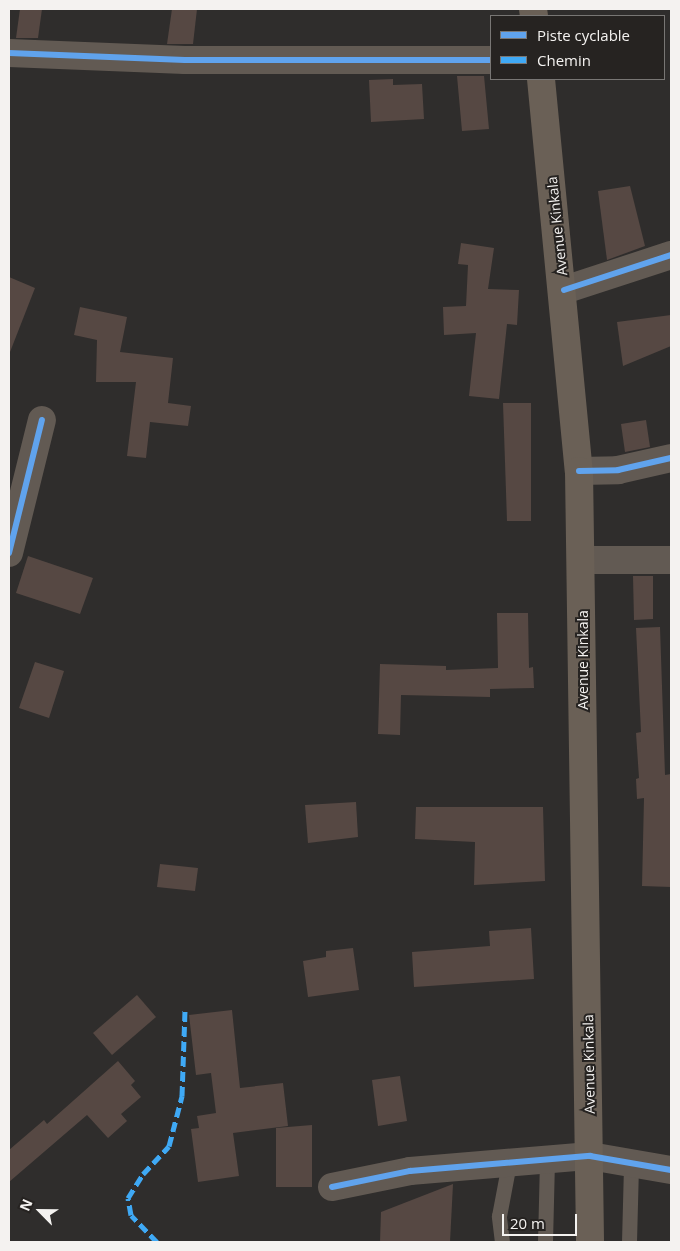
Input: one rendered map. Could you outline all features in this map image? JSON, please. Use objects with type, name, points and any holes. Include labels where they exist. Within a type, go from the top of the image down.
[{"type":"main road","name":"Avenue Kinkala","points":[[541,80],[564,290],[579,471],[583,560],[590,1242]]},
{"type":"street","points":[[9,53],[185,60],[490,60]]},
{"type":"street","points":[[564,290],[671,255]]},
{"type":"street","points":[[9,553],[42,420]]},
{"type":"street","points":[[579,471],[618,470],[671,458]]},
{"type":"street","points":[[583,560],[671,560]]},
{"type":"street","points":[[332,1187],[410,1171],[590,1156],[671,1170]]},
{"type":"lane","points":[[545,1242],[547,1160]]},
{"type":"lane","points":[[502,1242],[499,1216],[509,1163]]},
{"type":"lane","points":[[629,1242],[631,1163]]},
{"type":"building","points":[[20,9],[42,9],[38,38],[16,38]]},
{"type":"building","points":[[172,9],[197,9],[193,44],[167,44]]},
{"type":"building","points":[[457,76],[484,76],[489,129],[462,131]]},
{"type":"building","points":[[393,79],[393,85],[422,84],[424,119],[371,122],[369,80]]},
{"type":"building","points":[[630,186],[645,246],[607,260],[598,191]]},
{"type":"building","points":[[461,243],[494,248],[488,289],[519,290],[517,325],[507,324],[499,399],[469,396],[476,333],[444,335],[443,307],[466,306],[468,265],[458,264]]},
{"type":"building","points":[[9,277],[35,288],[10,352],[9,352]]},
{"type":"building","points":[[80,307],[127,317],[120,352],[173,358],[168,403],[191,406],[188,426],[150,422],[146,458],[127,456],[136,382],[96,382],[97,340],[74,335]]},
{"type":"building","points":[[671,315],[671,346],[623,366],[617,322]]},
{"type":"building","points":[[503,403],[531,403],[531,521],[507,521]]},
{"type":"building","points":[[646,420],[650,447],[625,452],[621,424]]},
{"type":"building","points":[[28,556],[93,578],[80,614],[16,593]]},
{"type":"building","points":[[633,576],[653,576],[653,619],[634,620]]},
{"type":"building","points":[[497,613],[528,613],[529,668],[533,667],[534,688],[490,689],[490,697],[401,695],[400,735],[378,734],[380,664],[446,666],[446,670],[498,668]]},
{"type":"building","points":[[660,627],[665,775],[671,774],[671,887],[642,886],[644,798],[637,799],[636,779],[639,778],[636,733],[641,732],[636,628]]},
{"type":"building","points":[[35,662],[64,671],[49,718],[19,708]]},
{"type":"building","points":[[356,802],[358,837],[308,843],[305,805]]},
{"type":"building","points":[[416,807],[543,807],[545,881],[474,885],[475,842],[415,839]]},
{"type":"building","points":[[160,864],[198,868],[195,891],[157,887]]},
{"type":"building","points":[[531,928],[534,979],[414,987],[412,952],[490,946],[489,931]]},
{"type":"building","points":[[353,948],[359,990],[308,997],[303,961],[326,957],[326,951]]},
{"type":"building","points":[[137,995],[156,1017],[112,1055],[93,1033]]},
{"type":"building","points":[[232,1010],[240,1088],[283,1083],[288,1126],[233,1133],[239,1176],[198,1182],[191,1129],[199,1128],[197,1116],[216,1113],[211,1073],[196,1075],[189,1015]]},
{"type":"building","points":[[118,1061],[135,1081],[131,1085],[141,1097],[121,1114],[127,1121],[108,1138],[87,1115],[9,1182],[9,1150],[44,1120],[47,1124]]},
{"type":"building","points":[[400,1076],[407,1121],[378,1126],[372,1080]]},
{"type":"building","points":[[312,1125],[312,1187],[276,1187],[276,1128]]},
{"type":"building","points":[[453,1184],[450,1242],[380,1242],[381,1212]]},
{"type":"marked path","points":[[157,1242],[131,1215],[128,1198],[143,1174],[169,1146],[182,1096],[185,1010]]},
{"type":"cycle path","points":[[9,53],[185,60],[490,60]]},
{"type":"cycle path","points":[[564,290],[671,255]]},
{"type":"cycle path","points":[[9,553],[42,420]]},
{"type":"cycle path","points":[[579,471],[618,470],[671,458]]},
{"type":"cycle path","points":[[332,1187],[410,1171],[590,1156],[671,1170]]}]
